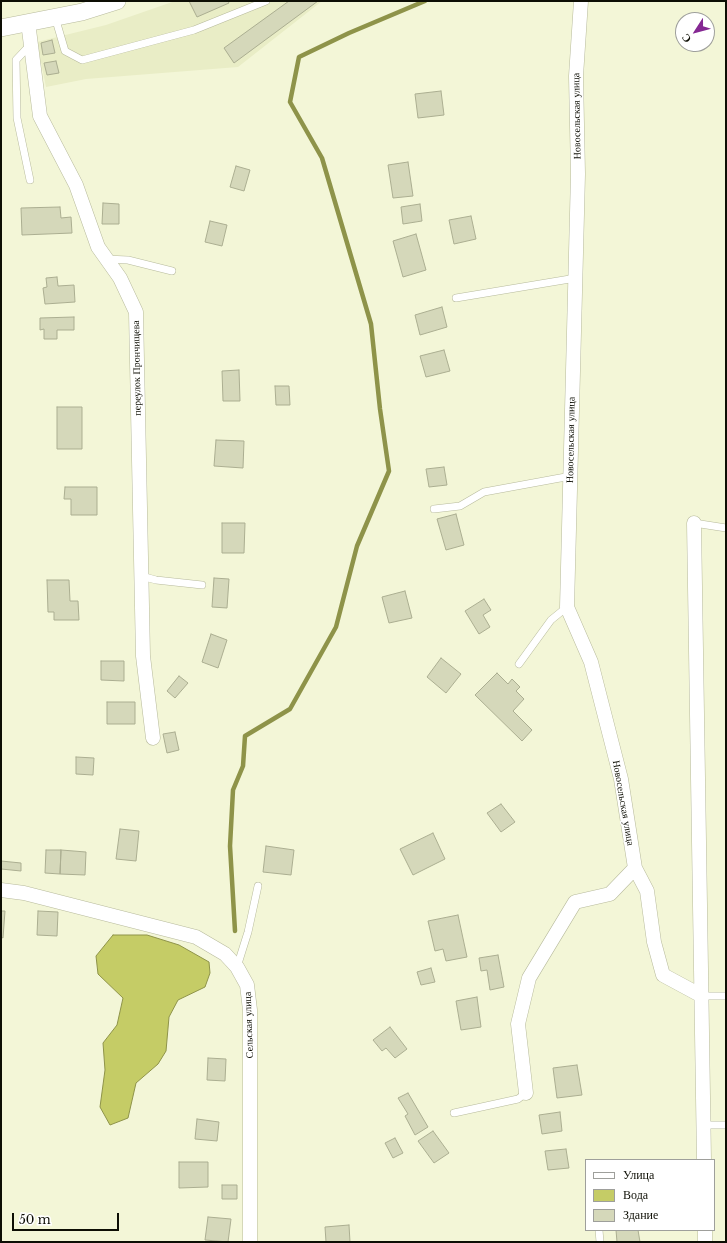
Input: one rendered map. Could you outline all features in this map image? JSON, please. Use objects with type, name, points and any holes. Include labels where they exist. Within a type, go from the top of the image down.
[{"type":"street","points":[[1,28],[82,12],[117,1]]},
{"type":"street","name":"Новосельская улица","points":[[581,1],[576,76],[578,174],[567,607],[591,662],[621,779],[635,868],[647,891],[654,942],[663,975],[702,996]]},
{"type":"street","name":"переулок Прончищева","points":[[28,22],[40,116],[76,185],[98,247],[120,278],[136,312],[140,576],[143,656],[153,738]]},
{"type":"street","points":[[694,523],[704,1159]]},
{"type":"street","points":[[526,1093],[518,1024],[528,978],[575,902],[610,894],[635,868]]},
{"type":"street","name":"Сельская улица","points":[[1,890],[39,896],[196,937],[225,954],[237,967],[247,985],[250,1010],[250,1242]]},
{"type":"street","points":[[705,1231],[705,1242]]},
{"type":"lane","points":[[55,17],[65,51],[82,60],[194,30],[266,1]]},
{"type":"lane","points":[[30,180],[17,118],[16,60],[31,44]]},
{"type":"lane","points":[[106,259],[128,260],[172,271]]},
{"type":"lane","points":[[456,298],[576,278]]},
{"type":"lane","points":[[434,510],[460,506],[484,492],[570,476]]},
{"type":"lane","points":[[694,523],[726,528]]},
{"type":"lane","points":[[140,576],[156,580],[202,585]]},
{"type":"lane","points":[[519,664],[551,620],[567,607]]},
{"type":"lane","points":[[237,967],[248,932],[258,886]]},
{"type":"lane","points":[[702,996],[726,996]]},
{"type":"lane","points":[[454,1112],[518,1100],[526,1093]]},
{"type":"lane","points":[[703,1125],[726,1125]]},
{"type":"lane","points":[[599,1231],[600,1242]]},
{"type":"shaded area","points":[[175,1],[322,1],[238,67],[86,79],[46,87],[37,42],[106,25]]},
{"type":"water","points":[[113,935],[147,935],[179,945],[209,962],[210,973],[205,987],[178,1000],[169,1017],[166,1051],[158,1064],[136,1083],[128,1118],[110,1125],[100,1107],[105,1070],[103,1043],[117,1025],[123,998],[98,974],[96,956]]},
{"type":"building","points":[[189,1],[228,1],[229,3],[197,17]]},
{"type":"building","points":[[289,1],[318,1],[234,63],[224,48]]},
{"type":"building","points":[[52,40],[55,53],[43,55],[41,43]]},
{"type":"building","points":[[56,61],[59,73],[47,75],[44,63]]},
{"type":"building","points":[[441,91],[444,115],[418,118],[415,94]]},
{"type":"building","points":[[408,162],[413,196],[393,198],[388,165]]},
{"type":"building","points":[[236,166],[250,170],[244,191],[230,187]]},
{"type":"building","points":[[103,203],[119,204],[119,224],[102,224]]},
{"type":"building","points":[[420,204],[422,221],[403,224],[401,207]]},
{"type":"building","points":[[60,207],[61,218],[71,217],[72,233],[22,235],[21,208]]},
{"type":"building","points":[[471,216],[476,239],[454,244],[449,220]]},
{"type":"building","points":[[210,221],[227,225],[222,246],[205,242]]},
{"type":"building","points":[[416,234],[426,270],[403,277],[393,241]]},
{"type":"building","points":[[57,277],[58,286],[74,285],[75,302],[45,304],[43,288],[47,287],[46,278]]},
{"type":"building","points":[[442,307],[447,327],[420,335],[415,315]]},
{"type":"building","points":[[74,317],[74,330],[57,330],[57,339],[44,339],[44,329],[40,330],[40,318]]},
{"type":"building","points":[[444,350],[450,371],[426,377],[420,356]]},
{"type":"building","points":[[239,370],[240,401],[223,401],[222,371]]},
{"type":"building","points":[[275,386],[289,386],[290,405],[276,405]]},
{"type":"building","points":[[57,407],[82,407],[82,449],[57,449]]},
{"type":"building","points":[[216,440],[244,441],[243,468],[214,466]]},
{"type":"building","points":[[444,467],[447,485],[429,487],[426,469]]},
{"type":"building","points":[[65,487],[97,487],[97,515],[71,515],[71,499],[64,499]]},
{"type":"building","points":[[456,514],[464,545],[446,550],[437,519]]},
{"type":"building","points":[[222,523],[245,523],[244,553],[222,553]]},
{"type":"building","points":[[214,578],[229,579],[227,608],[212,607]]},
{"type":"building","points":[[47,580],[69,580],[70,601],[78,601],[79,620],[54,620],[54,612],[48,612]]},
{"type":"building","points":[[405,591],[412,618],[389,623],[382,597]]},
{"type":"building","points":[[484,599],[491,610],[483,615],[490,627],[479,634],[465,611]]},
{"type":"building","points":[[211,634],[227,640],[218,668],[202,662]]},
{"type":"building","points":[[441,658],[461,674],[446,693],[427,677]]},
{"type":"building","points":[[101,661],[124,661],[124,681],[101,680]]},
{"type":"building","points":[[497,673],[508,684],[512,679],[520,687],[516,691],[524,699],[513,711],[532,730],[522,741],[475,695]]},
{"type":"building","points":[[179,676],[188,683],[175,698],[167,691]]},
{"type":"building","points":[[107,702],[135,702],[135,724],[107,724]]},
{"type":"building","points":[[175,732],[179,750],[167,753],[163,734]]},
{"type":"building","points":[[76,757],[94,758],[93,775],[76,774]]},
{"type":"building","points":[[501,804],[515,822],[501,832],[487,813]]},
{"type":"building","points":[[120,829],[139,831],[136,861],[116,859]]},
{"type":"building","points":[[433,833],[445,859],[413,875],[400,849]]},
{"type":"building","points":[[266,846],[294,850],[291,875],[263,872]]},
{"type":"building","points":[[46,850],[61,850],[60,874],[45,873]]},
{"type":"building","points":[[61,850],[86,852],[85,875],[60,874]]},
{"type":"building","points":[[1,861],[21,863],[21,871],[1,869]]},
{"type":"building","points":[[1,911],[5,911],[3,938],[1,937]]},
{"type":"building","points":[[38,911],[58,912],[57,936],[37,935]]},
{"type":"building","points":[[458,915],[467,957],[446,961],[443,949],[435,951],[428,921]]},
{"type":"building","points":[[498,955],[504,987],[490,990],[487,970],[481,971],[479,958]]},
{"type":"building","points":[[431,968],[435,982],[421,985],[417,972]]},
{"type":"building","points":[[477,997],[481,1027],[461,1030],[456,1001]]},
{"type":"building","points":[[390,1027],[407,1049],[395,1058],[386,1048],[382,1051],[373,1040]]},
{"type":"building","points":[[208,1058],[226,1059],[225,1081],[207,1080]]},
{"type":"building","points":[[577,1065],[582,1095],[557,1098],[553,1068]]},
{"type":"building","points":[[408,1093],[428,1127],[415,1135],[405,1116],[408,1114],[398,1098]]},
{"type":"building","points":[[560,1112],[562,1131],[542,1134],[539,1115]]},
{"type":"building","points":[[197,1119],[219,1122],[217,1141],[195,1139]]},
{"type":"building","points":[[433,1131],[449,1153],[434,1163],[418,1141]]},
{"type":"building","points":[[395,1138],[403,1153],[393,1158],[385,1143]]},
{"type":"building","points":[[566,1149],[569,1168],[548,1170],[545,1151]]},
{"type":"building","points":[[179,1162],[208,1162],[208,1187],[179,1188]]},
{"type":"building","points":[[222,1185],[237,1185],[237,1199],[222,1199]]},
{"type":"building","points":[[208,1217],[231,1219],[228,1242],[205,1240]]},
{"type":"building","points":[[349,1225],[350,1242],[326,1242],[325,1227]]},
{"type":"building","points":[[616,1231],[638,1231],[640,1242],[617,1242]]},
{"type":"waterway","points":[[235,931],[230,846],[233,790],[243,766],[245,736],[290,709],[336,627],[357,546],[389,471],[380,409],[371,324],[322,158],[290,102],[299,57],[349,33],[425,1]]}]
